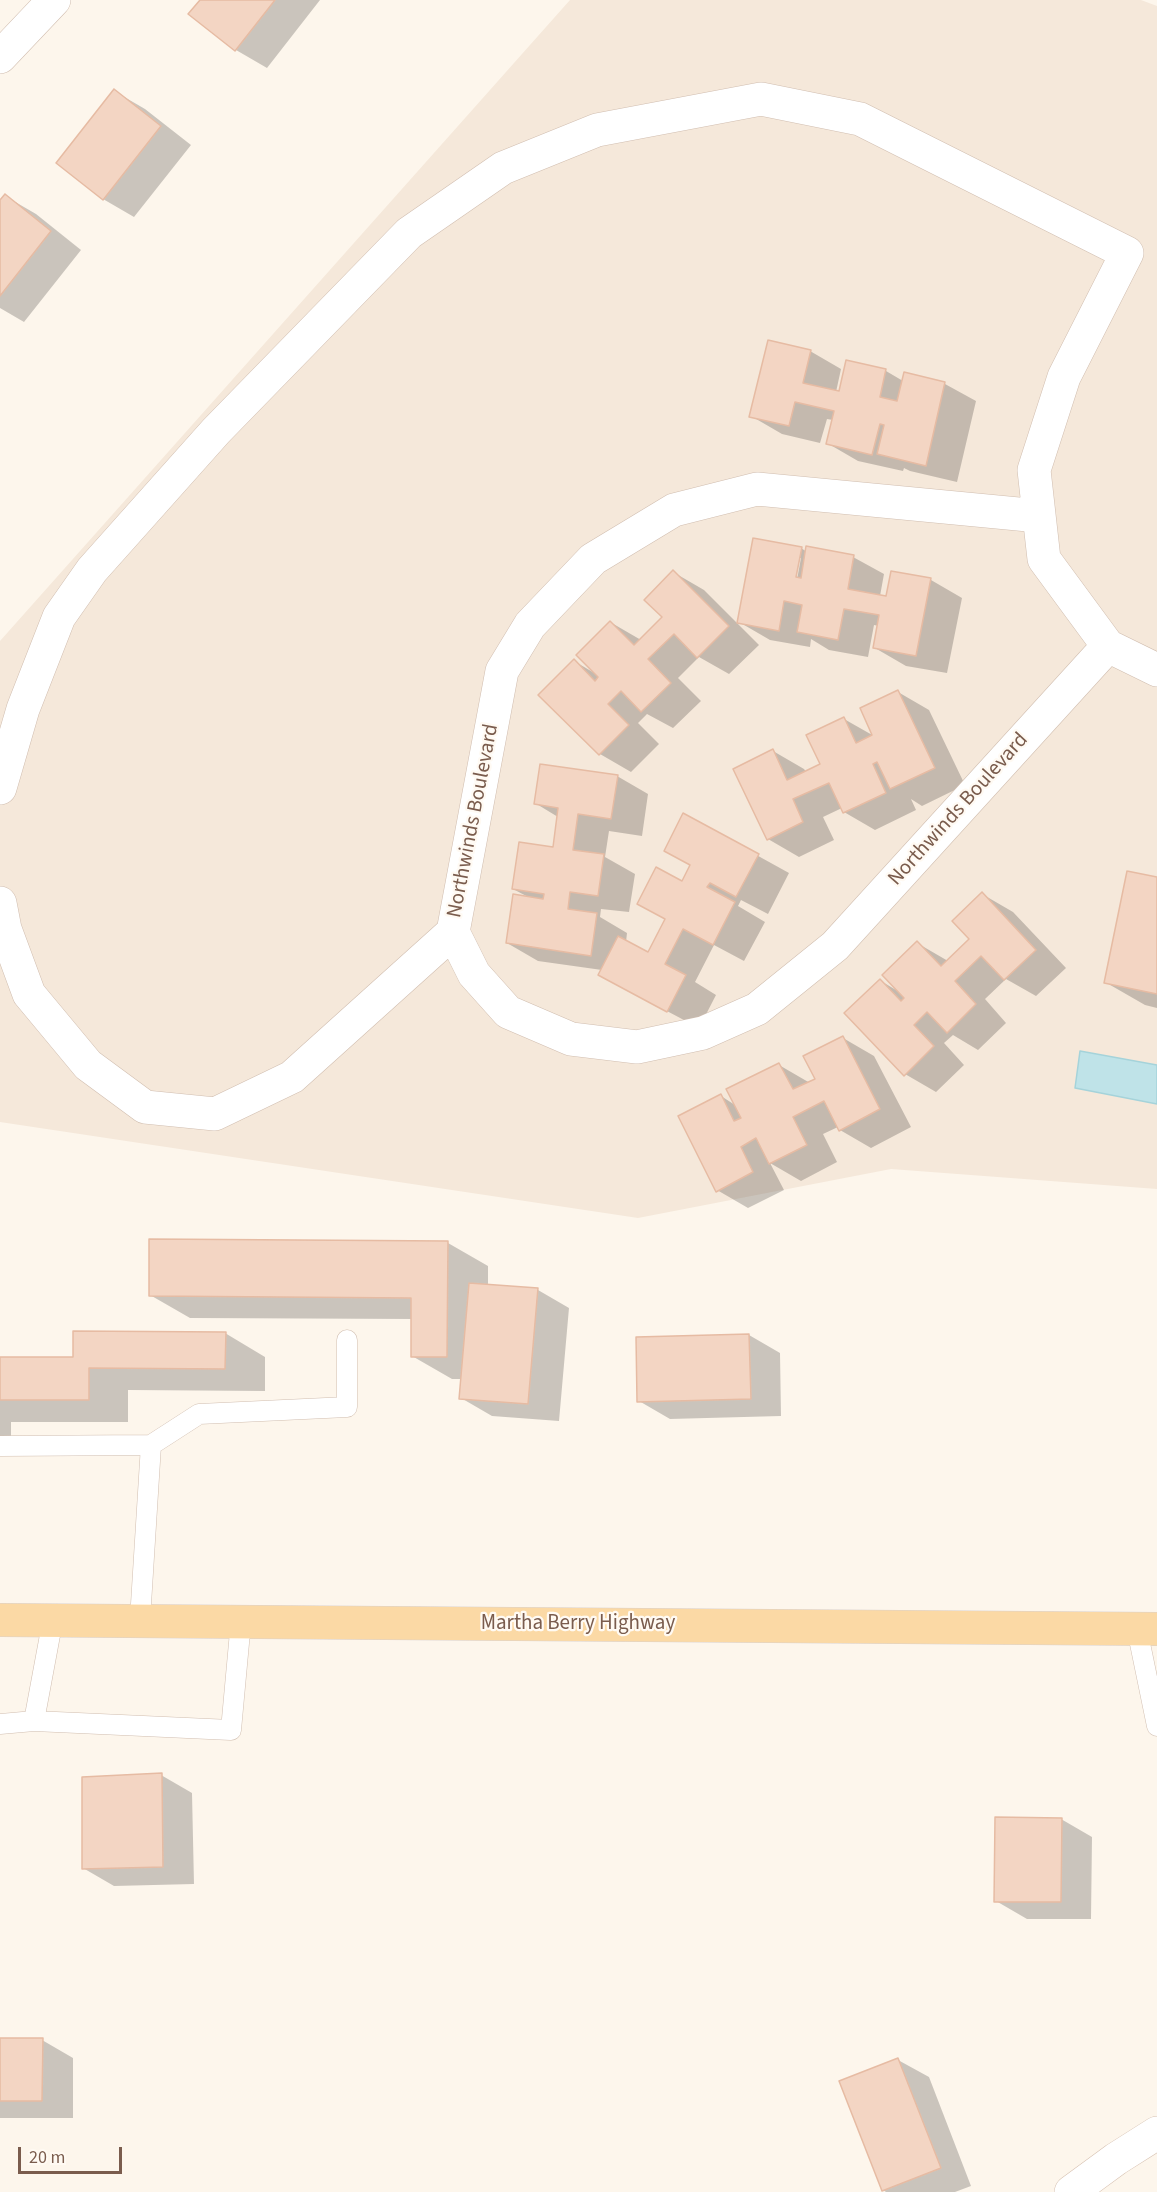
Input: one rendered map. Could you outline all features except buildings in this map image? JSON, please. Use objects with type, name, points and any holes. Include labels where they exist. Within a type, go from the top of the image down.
[{"type":"main road","name":"Martha Berry Highway","points":[[0,1620],[1147,1629]]},
{"type":"street","points":[[0,57],[54,0]]},
{"type":"street","points":[[0,788],[23,709],[59,617],[92,570],[216,431],[409,233],[503,168],[597,130],[761,99],[860,118],[1127,253],[1064,377],[1034,470],[1044,559],[1108,646],[1157,670]]},
{"type":"street","name":"Northwinds Boulevard","points":[[1039,516],[757,489],[674,510],[593,559],[530,625],[502,671],[453,932],[474,974],[508,1012],[571,1039],[637,1047],[703,1033],[757,1009],[835,946],[1108,646]]},
{"type":"street","points":[[0,903],[4,929],[29,994],[88,1065],[146,1107],[215,1113],[292,1077],[453,932]]},
{"type":"street","points":[[1071,2192],[1157,2133]]},
{"type":"lane","points":[[0,1446],[151,1445],[199,1414],[347,1407],[347,1340]]},
{"type":"lane","points":[[140,1620],[151,1445]]},
{"type":"lane","points":[[34,1721],[53,1619]]},
{"type":"lane","points":[[0,1724],[34,1721],[231,1730],[241,1621]]},
{"type":"lane","points":[[1147,1629],[1157,1726]]},
{"type":"shaded area","points":[[570,0],[1141,0],[1157,6],[1157,1189],[891,1169],[638,1218],[0,1122],[0,641]]},
{"type":"water","points":[[1080,1051],[1157,1065],[1157,1104],[1075,1088]]}]
